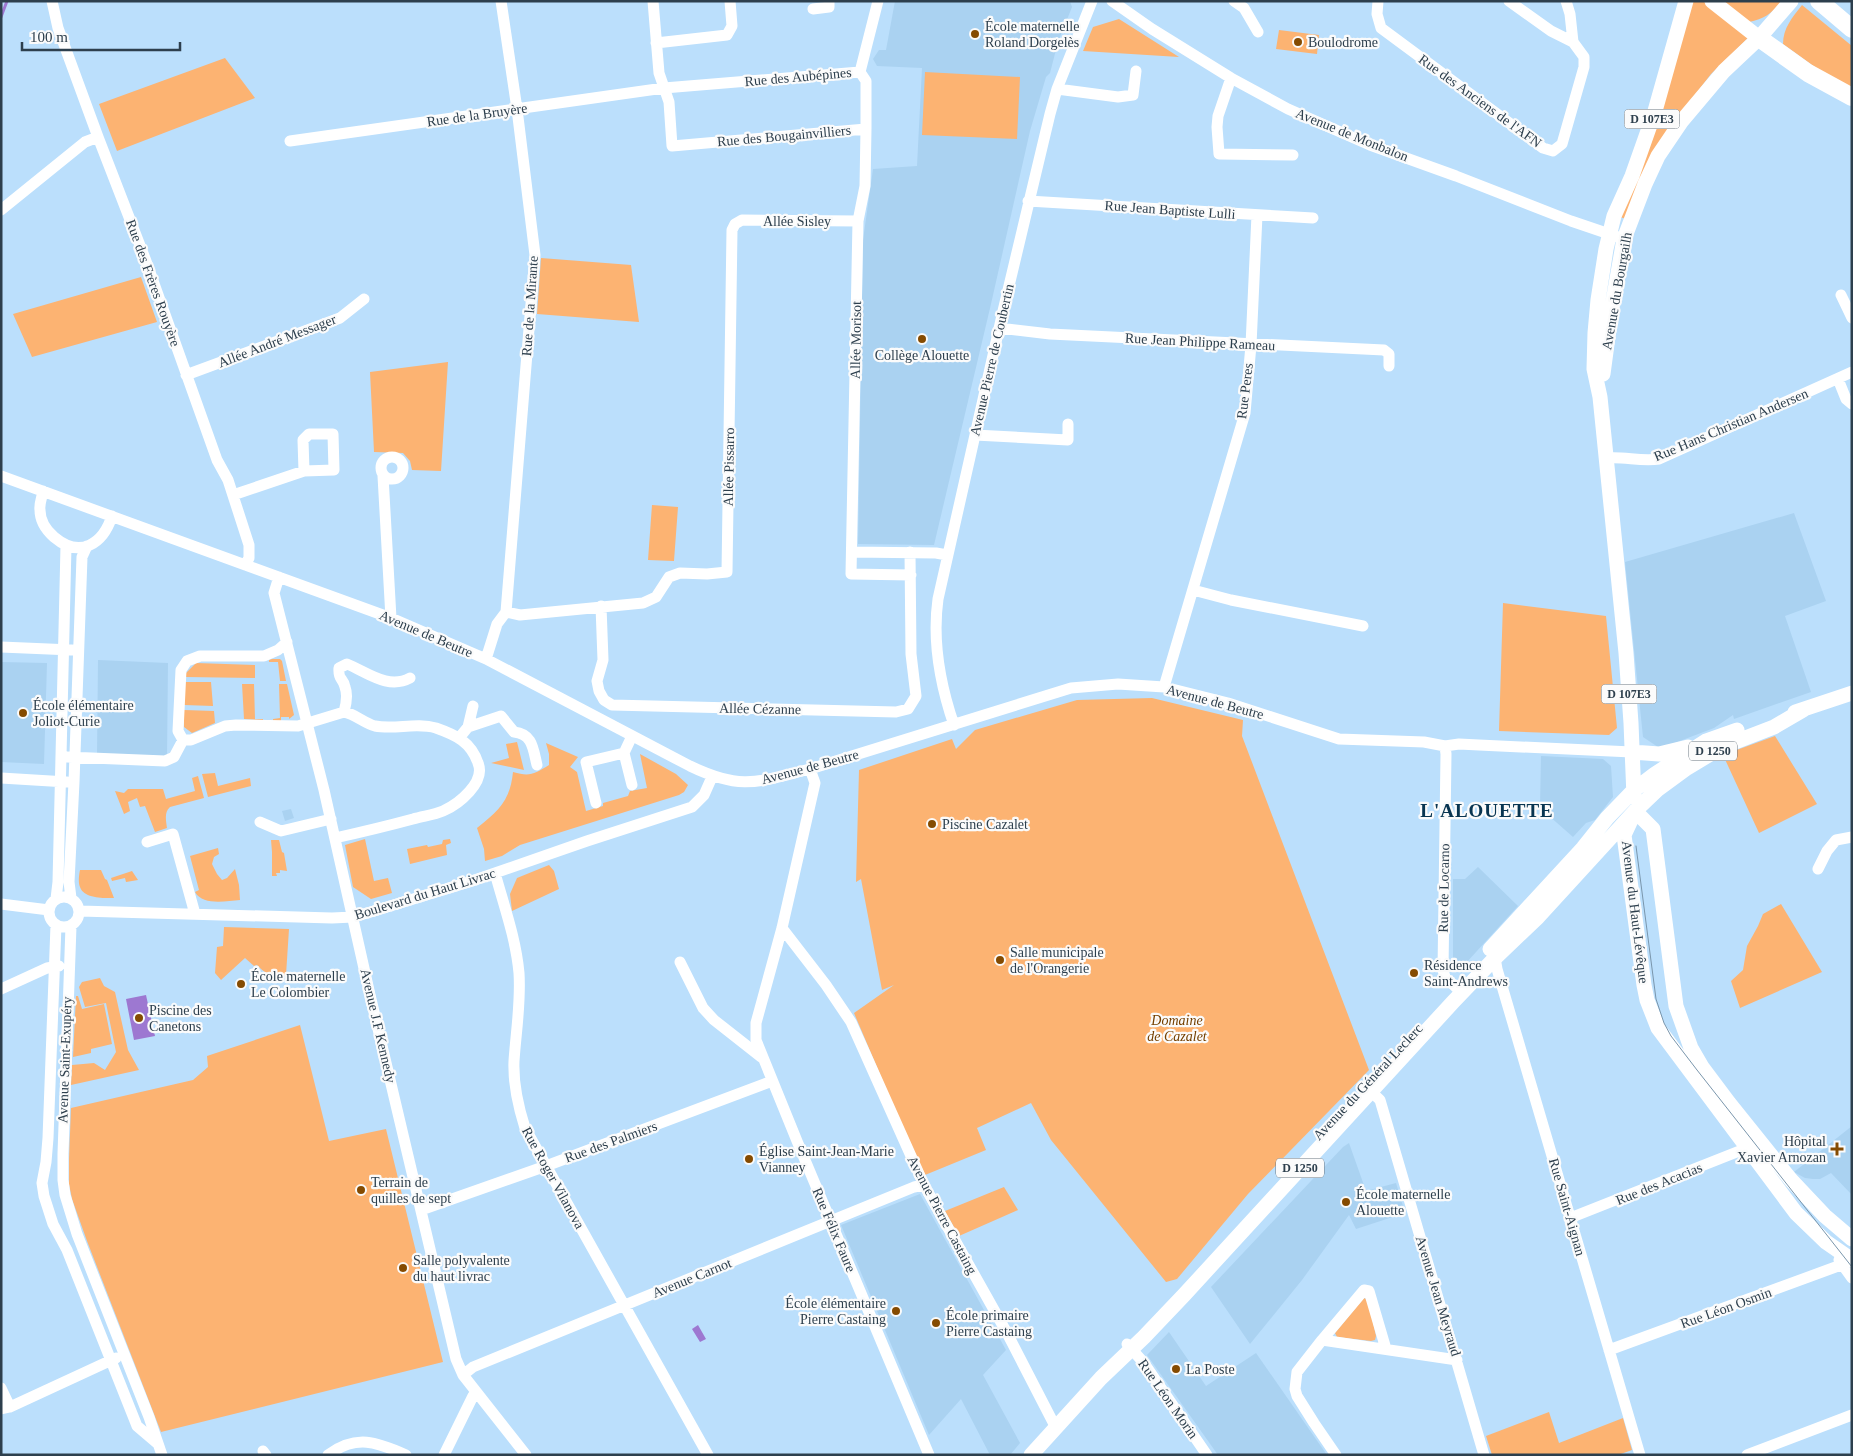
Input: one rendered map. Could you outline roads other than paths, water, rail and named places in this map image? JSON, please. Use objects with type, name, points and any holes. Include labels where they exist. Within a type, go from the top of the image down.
[{"type":"highway","points":[[1819,1],[1852,29]]},
{"type":"highway","points":[[1759,38],[1808,73],[1852,97]]},
{"type":"main road","name":"Avenue du Bourgailh","points":[[1632,752],[1623,619],[1600,397],[1594,369],[1595,333],[1598,300],[1614,216],[1632,176],[1655,111],[1686,1]]},
{"type":"main road","points":[[1712,1],[1759,38]]},
{"type":"main road","name":"Avenue du Bourgailh","points":[[1600,397],[1612,307],[1624,239],[1645,184],[1663,149],[1682,122],[1724,71],[1759,38],[1791,1]]},
{"type":"main road","name":"D 1250","points":[[1634,790],[1706,741],[1770,718],[1803,710],[1852,693]]},
{"type":"main road","name":"D 1250","points":[[1635,811],[1657,790],[1706,756],[1722,747],[1774,727],[1803,710]]},
{"type":"main road","points":[[1632,752],[1659,754],[1706,741]]},
{"type":"main road","points":[[1635,811],[1646,792],[1654,784],[1684,762],[1706,741]]},
{"type":"main road","name":"D 107E3","points":[[1632,752],[1634,790]]},
{"type":"main road","points":[[1634,790],[1635,811]]},
{"type":"main road","points":[[1504,942],[1608,830],[1634,790]]},
{"type":"main road","name":"Avenue du Général Leclerc","points":[[1031,1455],[1129,1347],[1184,1295],[1368,1089],[1504,942],[1538,917],[1635,811]]},
{"type":"main road","name":"Avenue du Haut-Lévêque","points":[[1849,1262],[1796,1214],[1666,1040],[1651,1013],[1644,985],[1624,835],[1635,811],[1653,829],[1676,1006],[1691,1048],[1702,1067],[1791,1180],[1825,1216],[1852,1239]]},
{"type":"main road","points":[[1595,856],[1611,852],[1617,854],[1621,856],[1630,871]]},
{"type":"main road","name":"Avenue du Général Leclerc","points":[[1459,990],[1494,958],[1504,942]]},
{"type":"street","name":"Rue des Frères Rouyère","points":[[52,1],[58,28],[146,261],[217,460],[233,495],[249,544],[249,558],[245,565]]},
{"type":"street","name":"Rue de la Mirante","points":[[486,659],[497,624],[506,612],[535,255],[502,1]]},
{"type":"street","points":[[653,1],[659,74],[664,88]]},
{"type":"street","points":[[656,44],[727,35],[732,26],[730,1]]},
{"type":"street","points":[[813,9],[829,7],[829,1]]},
{"type":"street","name":"Rue des Aubépines","points":[[664,88],[860,72],[878,1]]},
{"type":"street","name":"Avenue Pierre de Coubertin","points":[[954,725],[946,701],[937,652],[936,614],[946,555],[1028,201],[1057,88],[1092,1]]},
{"type":"street","name":"Avenue de Monbalon","points":[[1112,1],[1152,29],[1231,78],[1288,109],[1370,145],[1624,239]]},
{"type":"street","points":[[1234,1],[1244,8],[1258,32]]},
{"type":"street","name":"Rue des Anciens de l'AFN","points":[[1378,1],[1377,14],[1381,28],[1543,148],[1553,151],[1562,144],[1584,67],[1584,57],[1573,42]]},
{"type":"street","points":[[1509,1],[1552,31],[1573,42]]},
{"type":"street","points":[[1566,1],[1570,14],[1573,42]]},
{"type":"street","points":[[1057,88],[1118,97],[1133,95],[1136,71]]},
{"type":"street","name":"Rue des Bougainvilliers","points":[[664,88],[669,102],[672,146],[866,129],[866,81],[860,72]]},
{"type":"street","points":[[1231,78],[1218,116],[1219,154],[1293,155]]},
{"type":"street","name":"Rue de la Bruyère","points":[[290,141],[664,88]]},
{"type":"street","name":"Allée Morisot","points":[[866,129],[865,186],[858,221],[851,574],[911,575]]},
{"type":"street","points":[[1,210],[85,142],[98,137]]},
{"type":"street","name":"Rue Jean Baptiste Lulli","points":[[1028,201],[1312,218]]},
{"type":"street","name":"Rue Peres","points":[[1164,687],[1245,413],[1251,345],[1257,215]]},
{"type":"street","name":"Allée Sisley","points":[[735,224],[742,220],[858,221]]},
{"type":"street","name":"Allée Pissarro","points":[[601,606],[643,603],[656,597],[669,577],[680,573],[707,574],[727,572],[730,432],[730,246],[732,230],[735,224]]},
{"type":"street","points":[[1841,295],[1852,318]]},
{"type":"street","name":"Allée André Messager","points":[[186,374],[340,318],[364,299]]},
{"type":"street","name":"Rue Jean Philippe Rameau","points":[[999,328],[1050,334],[1384,350],[1389,354],[1389,366]]},
{"type":"street","name":"Rue Hans Christian Andersen","points":[[1606,458],[1617,457],[1647,461],[1659,459],[1852,372]]},
{"type":"street","points":[[1838,378],[1846,399],[1852,404]]},
{"type":"street","points":[[975,435],[1068,440],[1068,424]]},
{"type":"street","points":[[233,495],[304,471]]},
{"type":"street","name":"Avenue de Beutre","points":[[1,476],[391,618],[486,659],[712,776],[739,782],[754,782],[810,769],[1071,688],[1118,684],[1164,687],[1228,703],[1339,739],[1424,742],[1445,746],[1479,744],[1632,752]]},
{"type":"street","points":[[384,476],[391,618]]},
{"type":"street","points":[[43,491],[40,504],[42,520],[46,530],[66,546],[76,548],[87,546],[100,539],[108,528],[112,516]]},
{"type":"street","points":[[56,899],[71,898],[77,904],[80,911],[77,920],[71,926],[66,928],[56,925],[50,919],[49,910],[56,899],[58,882],[66,546]]},
{"type":"street","points":[[71,898],[69,882],[82,557],[87,546]]},
{"type":"street","points":[[852,552],[910,552],[946,555]]},
{"type":"street","points":[[910,552],[911,575]]},
{"type":"street","name":"Allée Cézanne","points":[[601,606],[603,660],[597,681],[599,692],[604,700],[612,705],[896,712],[908,709],[916,696],[911,654],[911,575]]},
{"type":"street","name":"Avenue J.F Kennedy","points":[[279,577],[274,593],[331,819],[456,1359],[463,1375],[526,1455]]},
{"type":"street","points":[[1193,590],[1241,602],[1363,626]]},
{"type":"street","points":[[506,612],[520,616],[601,606]]},
{"type":"street","points":[[183,740],[178,731],[181,670],[187,661],[200,656],[264,656],[278,650],[287,642]]},
{"type":"street","points":[[1,647],[79,650]]},
{"type":"street","points":[[344,712],[346,703],[345,687],[339,677],[339,668],[347,664],[358,668],[365,674],[389,682],[402,682],[410,678]]},
{"type":"street","points":[[459,738],[468,727],[472,706]]},
{"type":"street","points":[[183,740],[191,740],[225,726],[298,726],[344,712],[373,726],[388,728],[423,726],[435,728],[467,743],[475,755],[480,767],[479,777],[465,797],[443,811],[335,838]]},
{"type":"street","points":[[468,727],[501,716],[514,732],[522,733],[531,741],[537,765]]},
{"type":"street","points":[[632,736],[624,753],[632,785]]},
{"type":"street","points":[[61,757],[165,761],[174,757],[183,740]]},
{"type":"street","name":"Rue de Locarno","points":[[1445,746],[1443,970],[1446,978],[1459,990]]},
{"type":"street","points":[[596,803],[586,762],[624,753]]},
{"type":"street","name":"Rue Félix Faure","points":[[810,769],[815,783],[782,928],[756,1023],[756,1040],[830,1222],[929,1455]]},
{"type":"street","name":"Boulevard du Haut Livrac","points":[[80,911],[353,917],[495,873],[692,808],[704,795],[712,776]]},
{"type":"street","points":[[1,778],[74,782]]},
{"type":"street","points":[[260,822],[281,831],[331,819]]},
{"type":"street","points":[[147,842],[173,834],[195,914]]},
{"type":"street","points":[[1818,869],[1827,851],[1836,840],[1852,837]]},
{"type":"street","name":"Rue Roger Vilanova","points":[[495,873],[515,946],[519,974],[519,1014],[514,1062],[515,1090],[525,1128],[706,1454]]},
{"type":"street","points":[[1,904],[49,910]]},
{"type":"street","name":"Avenue Saint-Exupéry","points":[[56,925],[47,1153],[42,1182],[44,1196],[53,1224],[62,1240],[137,1426],[157,1443]]},
{"type":"street","name":"Avenue Saint-Exupéry","points":[[71,926],[68,966],[63,1180],[77,1234],[149,1417],[162,1455]]},
{"type":"street","name":"Avenue Pierre Castaing","points":[[782,928],[826,985],[851,1022],[924,1185],[1007,1333],[1056,1428]]},
{"type":"street","name":"Rue Saint-Aignan","points":[[1494,958],[1640,1455]]},
{"type":"street","points":[[680,962],[708,1014],[729,1034],[762,1058]]},
{"type":"street","points":[[1,989],[54,966],[68,966]]},
{"type":"street","name":"Rue des Palmiers","points":[[421,1210],[546,1166],[772,1081]]},
{"type":"street","name":"Avenue Jean Meyraud","points":[[1368,1089],[1380,1100],[1484,1455]]},
{"type":"street","name":"Rue des Acacias","points":[[1570,1218],[1747,1148]]},
{"type":"street","points":[[47,1153],[63,1154]]},
{"type":"street","name":"Avenue Carnot","points":[[463,1375],[473,1367],[914,1187],[924,1185]]},
{"type":"street","points":[[62,1240],[77,1234]]},
{"type":"street","name":"Rue Léon Osmin","points":[[1610,1350],[1849,1262]]},
{"type":"street","name":"Avenue du Haut-Lévêque","points":[[1849,1262],[1852,1278]]},
{"type":"street","points":[[1336,1455],[1310,1416],[1295,1389],[1297,1372],[1364,1290],[1369,1291],[1386,1349]]},
{"type":"street","points":[[1322,1340],[1457,1360]]},
{"type":"street","name":"Rue Léon Morin","points":[[1129,1347],[1144,1363],[1207,1455]]},
{"type":"street","points":[[1,1388],[6,1408],[124,1355]]},
{"type":"street","points":[[444,1455],[473,1396],[477,1393]]},
{"type":"street","points":[[1746,1455],[1852,1415]]},
{"type":"street","points":[[328,1455],[350,1443],[367,1441],[406,1455]]},
{"type":"waterway","points":[[1,17],[7,1]]},
{"type":"tram line","points":[[1636,846],[1656,999],[1664,1023],[1671,1036],[1697,1070],[1852,1267]]},
{"type":"place","name":"École maternelle Roland Dorgelès","points":[[975,34]]},
{"type":"place","name":"Boulodrome","points":[[1298,42]]},
{"type":"place","name":"Collège Alouette","points":[[922,339]]},
{"type":"place","name":"École élémentaire Joliot-Curie","points":[[23,713]]},
{"type":"place","name":"Piscine Cazalet","points":[[932,824]]},
{"type":"place","name":"Salle municipale de l'Orangerie","points":[[1000,960]]},
{"type":"place","name":"Résidence Saint-Andrews","points":[[1414,973]]},
{"type":"place","name":"École maternelle Le Colombier","points":[[241,984]]},
{"type":"place","name":"Piscine des Canetons","points":[[139,1018]]},
{"type":"place","name":"Hôpital Xavier Arnozan","points":[[1837,1149]]},
{"type":"place","name":"Église Saint-Jean-Marie Vianney","points":[[749,1159]]},
{"type":"place","name":"Terrain de quilles de sept","points":[[361,1190]]},
{"type":"place","name":"École maternelle Alouette","points":[[1346,1202]]},
{"type":"place","name":"Salle polyvalente du haut livrac","points":[[403,1268]]},
{"type":"place","name":"École élémentaire Pierre Castaing","points":[[896,1311]]},
{"type":"place","name":"École primaire Pierre Castaing","points":[[936,1323]]},
{"type":"place","name":"La Poste","points":[[1176,1369]]},
{"type":"district","name":"L'ALOUETTE","points":[[1487,810]]},
{"type":"park label","name":"Domaine de Cazalet","points":[[1177,1028]]}]
